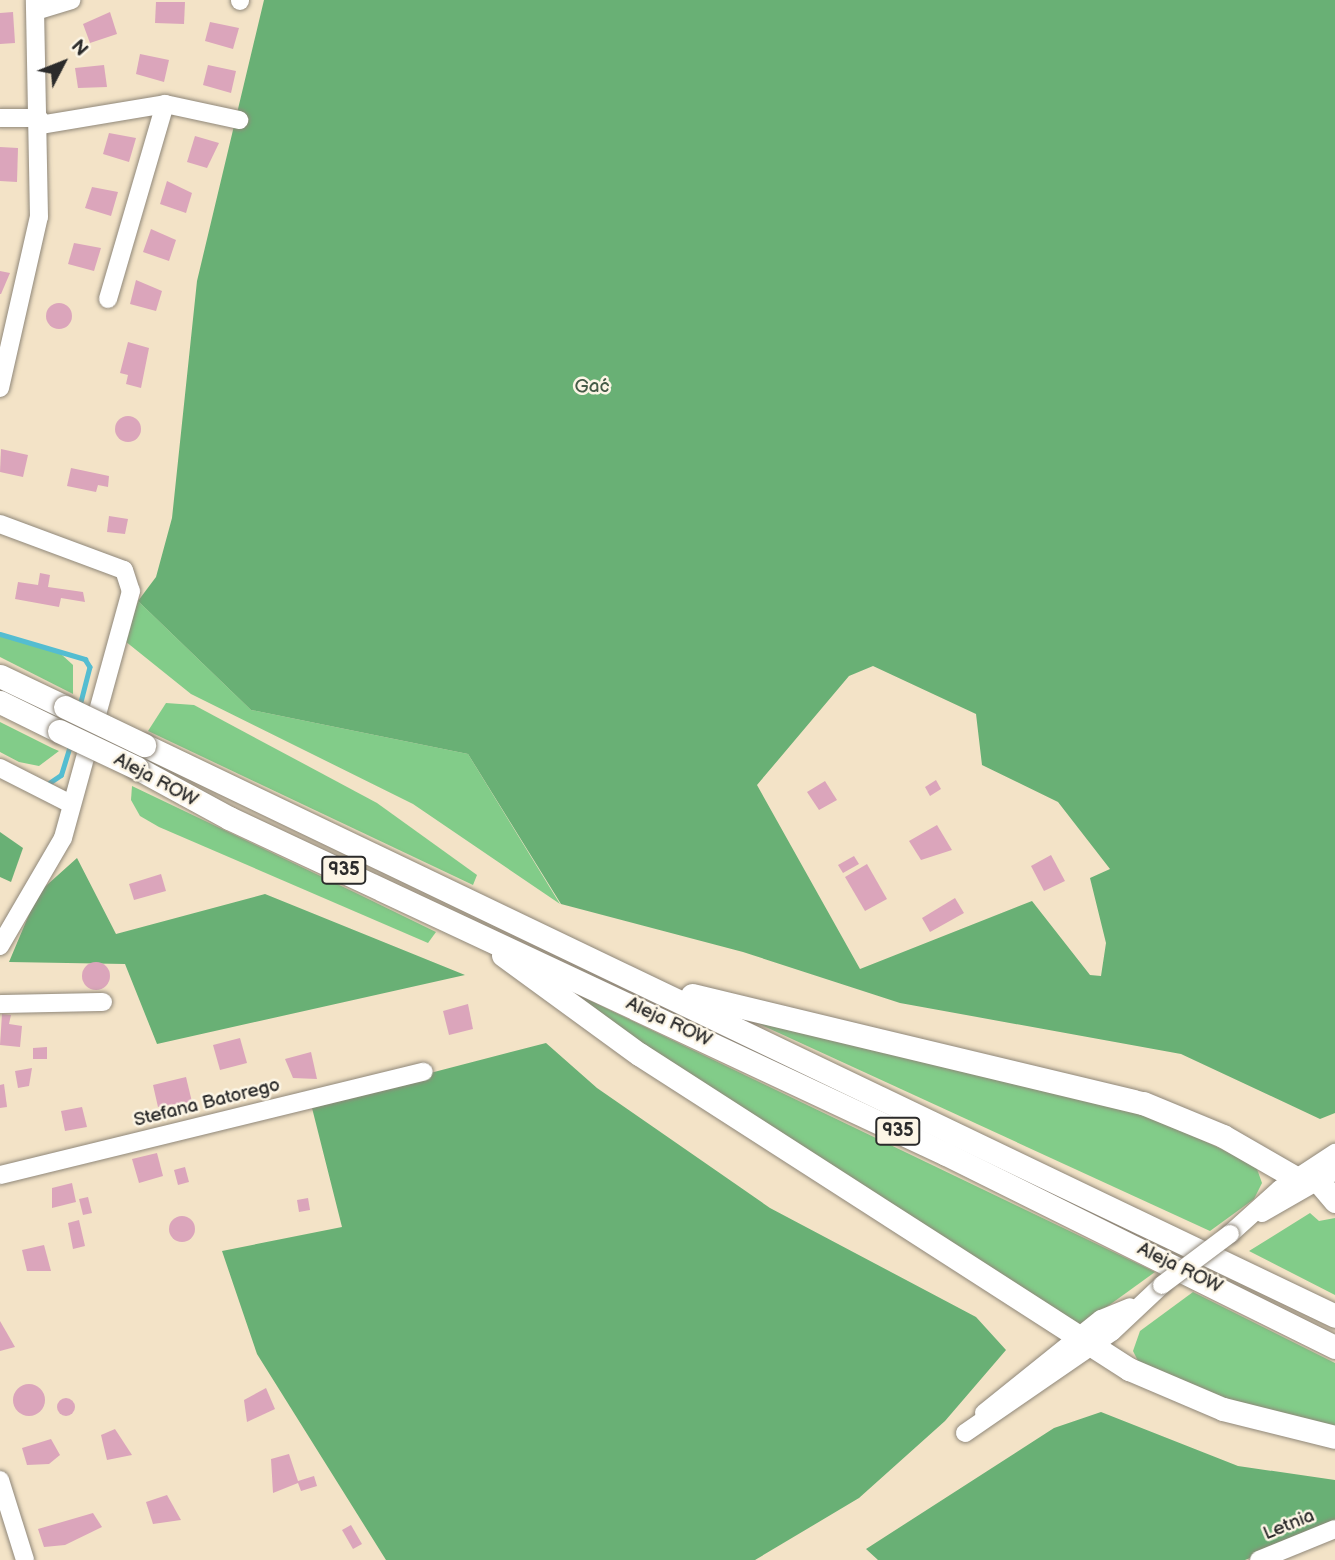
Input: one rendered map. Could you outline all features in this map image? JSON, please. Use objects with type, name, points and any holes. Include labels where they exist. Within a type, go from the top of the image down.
[{"type":"main road","name":"Aleja ROW","points":[[0,676],[652,986],[1335,1316]]},
{"type":"main road","name":"Aleja ROW","points":[[0,702],[138,768],[229,818],[458,922],[1335,1347]]},
{"type":"main road","points":[[458,922],[639,1054],[1084,1342],[1175,1392],[1335,1437]]},
{"type":"main road","points":[[652,986],[1098,1089],[1210,1131],[1317,1177],[1335,1200]]},
{"type":"street","points":[[0,388],[39,217],[40,121],[36,6],[71,0]]},
{"type":"street","points":[[108,299],[165,104]]},
{"type":"street","points":[[0,118],[40,121],[165,104],[239,120]]},
{"type":"street","points":[[0,524],[78,548],[130,578],[63,838],[0,946]]},
{"type":"street","points":[[0,768],[71,804]]},
{"type":"street","points":[[0,1004],[103,1002]]},
{"type":"street","name":"Stefana Batorego","points":[[0,1175],[424,1072]]},
{"type":"street","points":[[1084,1342],[1003,1393],[965,1433],[1230,1234],[1317,1177],[1335,1153]]},
{"type":"street","points":[[0,1480],[25,1560]]},
{"type":"street","name":"Letnia","points":[[1259,1560],[1335,1529]]},
{"type":"green space","name":"Gać","points":[[264,0],[1335,0],[1335,1113],[1320,1119],[1181,1054],[900,1003],[743,952],[561,904],[468,754],[251,710],[138,601],[156,577],[172,518],[197,281]],"holes":[[[873,666],[976,714],[982,765],[1058,802],[1110,869],[1090,878],[1106,943],[1101,976],[1090,975],[1032,901],[860,969],[757,785],[849,676]]]},
{"type":"green space","points":[[138,601],[251,710],[468,754],[560,904],[413,804],[191,694],[125,641]]},
{"type":"green space","points":[[0,634],[61,654],[73,665],[73,694],[0,657]]},
{"type":"green space","points":[[166,703],[194,705],[377,803],[477,875],[473,885],[148,731]]},
{"type":"green space","points":[[0,722],[59,751],[39,766],[19,762],[0,752]]},
{"type":"green space","points":[[132,786],[436,932],[428,943],[159,827],[140,816],[131,800]]},
{"type":"green space","points":[[0,832],[23,848],[11,882],[0,877]]},
{"type":"green space","points":[[77,858],[116,934],[265,894],[465,975],[157,1044],[125,964],[9,962],[38,893]]},
{"type":"green space","points":[[541,977],[1155,1272],[1079,1327]]},
{"type":"green space","points":[[742,1016],[1150,1115],[1240,1158],[1257,1169],[1262,1183],[1254,1199],[1210,1231]]},
{"type":"green space","points":[[546,1043],[597,1088],[770,1208],[976,1317],[1006,1350],[945,1421],[859,1498],[755,1560],[386,1560],[257,1354],[222,1251],[342,1227],[311,1104]]},
{"type":"green space","points":[[1310,1213],[1319,1221],[1335,1218],[1335,1295],[1249,1251]]},
{"type":"green space","points":[[1193,1292],[1335,1363],[1335,1428],[1227,1400],[1139,1363],[1133,1351],[1140,1331]]},
{"type":"green space","points":[[1101,1412],[1238,1466],[1335,1480],[1335,1525],[1245,1560],[878,1560],[866,1549],[1054,1428]]},
{"type":"building","points":[[156,2],[185,2],[184,24],[155,23]]},
{"type":"building","points":[[13,12],[15,43],[0,44],[0,13]]},
{"type":"building","points":[[110,12],[117,34],[90,43],[83,24]]},
{"type":"building","points":[[210,22],[239,28],[233,49],[205,41]]},
{"type":"building","points":[[140,54],[169,60],[164,82],[136,74]]},
{"type":"building","points":[[104,65],[107,87],[78,88],[75,68]]},
{"type":"building","points":[[208,65],[236,71],[231,93],[203,85]]},
{"type":"building","points":[[109,133],[136,138],[129,162],[103,154]]},
{"type":"building","points":[[195,136],[219,143],[207,168],[187,162]]},
{"type":"building","points":[[0,147],[18,148],[17,182],[0,181]]},
{"type":"building","points":[[167,181],[192,193],[186,213],[160,204]]},
{"type":"building","points":[[92,187],[118,192],[111,216],[85,208]]},
{"type":"building","points":[[151,229],[176,240],[169,261],[143,252]]},
{"type":"building","points":[[74,243],[101,248],[94,271],[68,264]]},
{"type":"building","points":[[0,271],[10,273],[1,294],[0,294]]},
{"type":"building","points":[[136,280],[162,291],[156,311],[130,304]]},
{"type":"building","points":[[59,303],[68,307],[72,316],[68,325],[59,329],[50,325],[46,316],[50,307]]},
{"type":"building","points":[[128,342],[149,348],[141,388],[126,384],[128,375],[120,373]]},
{"type":"building","points":[[128,416],[137,420],[141,429],[137,438],[128,442],[119,438],[115,429],[119,420]]},
{"type":"building","points":[[1,449],[28,455],[23,477],[0,472]]},
{"type":"building","points":[[71,468],[109,476],[108,487],[98,485],[96,492],[67,486]]},
{"type":"building","points":[[109,516],[128,519],[125,534],[107,532]]},
{"type":"building","points":[[40,573],[50,575],[48,587],[83,592],[85,602],[61,598],[59,607],[15,599],[18,582],[38,585]]},
{"type":"building","points":[[936,780],[941,789],[930,796],[925,787]]},
{"type":"building","points":[[825,781],[837,800],[819,810],[807,792]]},
{"type":"building","points":[[937,825],[952,850],[921,860],[909,841]]},
{"type":"building","points":[[1051,855],[1065,881],[1044,891],[1031,866]]},
{"type":"building","points":[[854,856],[859,864],[843,873],[838,865]]},
{"type":"building","points":[[867,864],[887,899],[865,911],[845,877]]},
{"type":"building","points":[[161,874],[166,891],[134,900],[129,884]]},
{"type":"building","points":[[955,898],[964,913],[930,932],[922,918]]},
{"type":"building","points":[[96,962],[106,966],[110,976],[106,986],[96,990],[86,986],[82,976],[86,966]]},
{"type":"building","points":[[468,1004],[473,1029],[449,1035],[443,1011]]},
{"type":"building","points":[[2,1014],[11,1015],[9,1024],[22,1026],[20,1047],[0,1045]]},
{"type":"building","points":[[240,1038],[247,1063],[220,1070],[213,1045]]},
{"type":"building","points":[[47,1047],[47,1059],[33,1059],[33,1048]]},
{"type":"building","points":[[311,1052],[317,1079],[293,1078],[285,1059]]},
{"type":"building","points":[[32,1068],[29,1086],[18,1088],[15,1071]]},
{"type":"building","points":[[186,1077],[192,1102],[158,1107],[153,1085]]},
{"type":"building","points":[[4,1084],[7,1107],[0,1108],[0,1085]]},
{"type":"building","points":[[82,1107],[87,1127],[65,1131],[61,1111]]},
{"type":"building","points":[[157,1153],[163,1176],[139,1183],[132,1159]]},
{"type":"building","points":[[185,1167],[189,1182],[178,1185],[174,1170]]},
{"type":"building","points":[[72,1183],[76,1202],[52,1208],[52,1188]]},
{"type":"building","points":[[88,1197],[92,1213],[83,1215],[79,1199]]},
{"type":"building","points":[[308,1198],[310,1210],[299,1212],[297,1200]]},
{"type":"building","points":[[182,1216],[191,1220],[195,1229],[191,1238],[182,1242],[173,1238],[169,1229],[173,1220]]},
{"type":"building","points":[[79,1220],[85,1246],[73,1249],[68,1223]]},
{"type":"building","points":[[44,1245],[51,1271],[27,1271],[22,1250]]},
{"type":"building","points":[[0,1321],[15,1347],[0,1351]]},
{"type":"building","points":[[29,1384],[40,1389],[45,1400],[40,1411],[29,1416],[18,1411],[13,1400],[18,1389]]},
{"type":"building","points":[[266,1388],[275,1409],[247,1422],[244,1400]]},
{"type":"building","points":[[66,1398],[72,1401],[75,1407],[72,1413],[66,1416],[60,1413],[57,1407],[60,1401]]},
{"type":"building","points":[[115,1429],[132,1455],[107,1460],[101,1435]]},
{"type":"building","points":[[51,1439],[60,1455],[49,1464],[27,1465],[22,1448]]},
{"type":"building","points":[[289,1454],[298,1481],[314,1476],[317,1486],[301,1491],[298,1483],[273,1493],[271,1459]]},
{"type":"building","points":[[167,1495],[181,1520],[153,1524],[146,1502]]},
{"type":"building","points":[[93,1513],[102,1527],[65,1545],[44,1547],[38,1529]]},
{"type":"building","points":[[351,1525],[362,1544],[353,1549],[342,1530]]},
{"type":"waterway","points":[[0,634],[85,659],[90,667],[80,706]]},
{"type":"waterway","points":[[49,783],[61,775],[70,745]]}]
